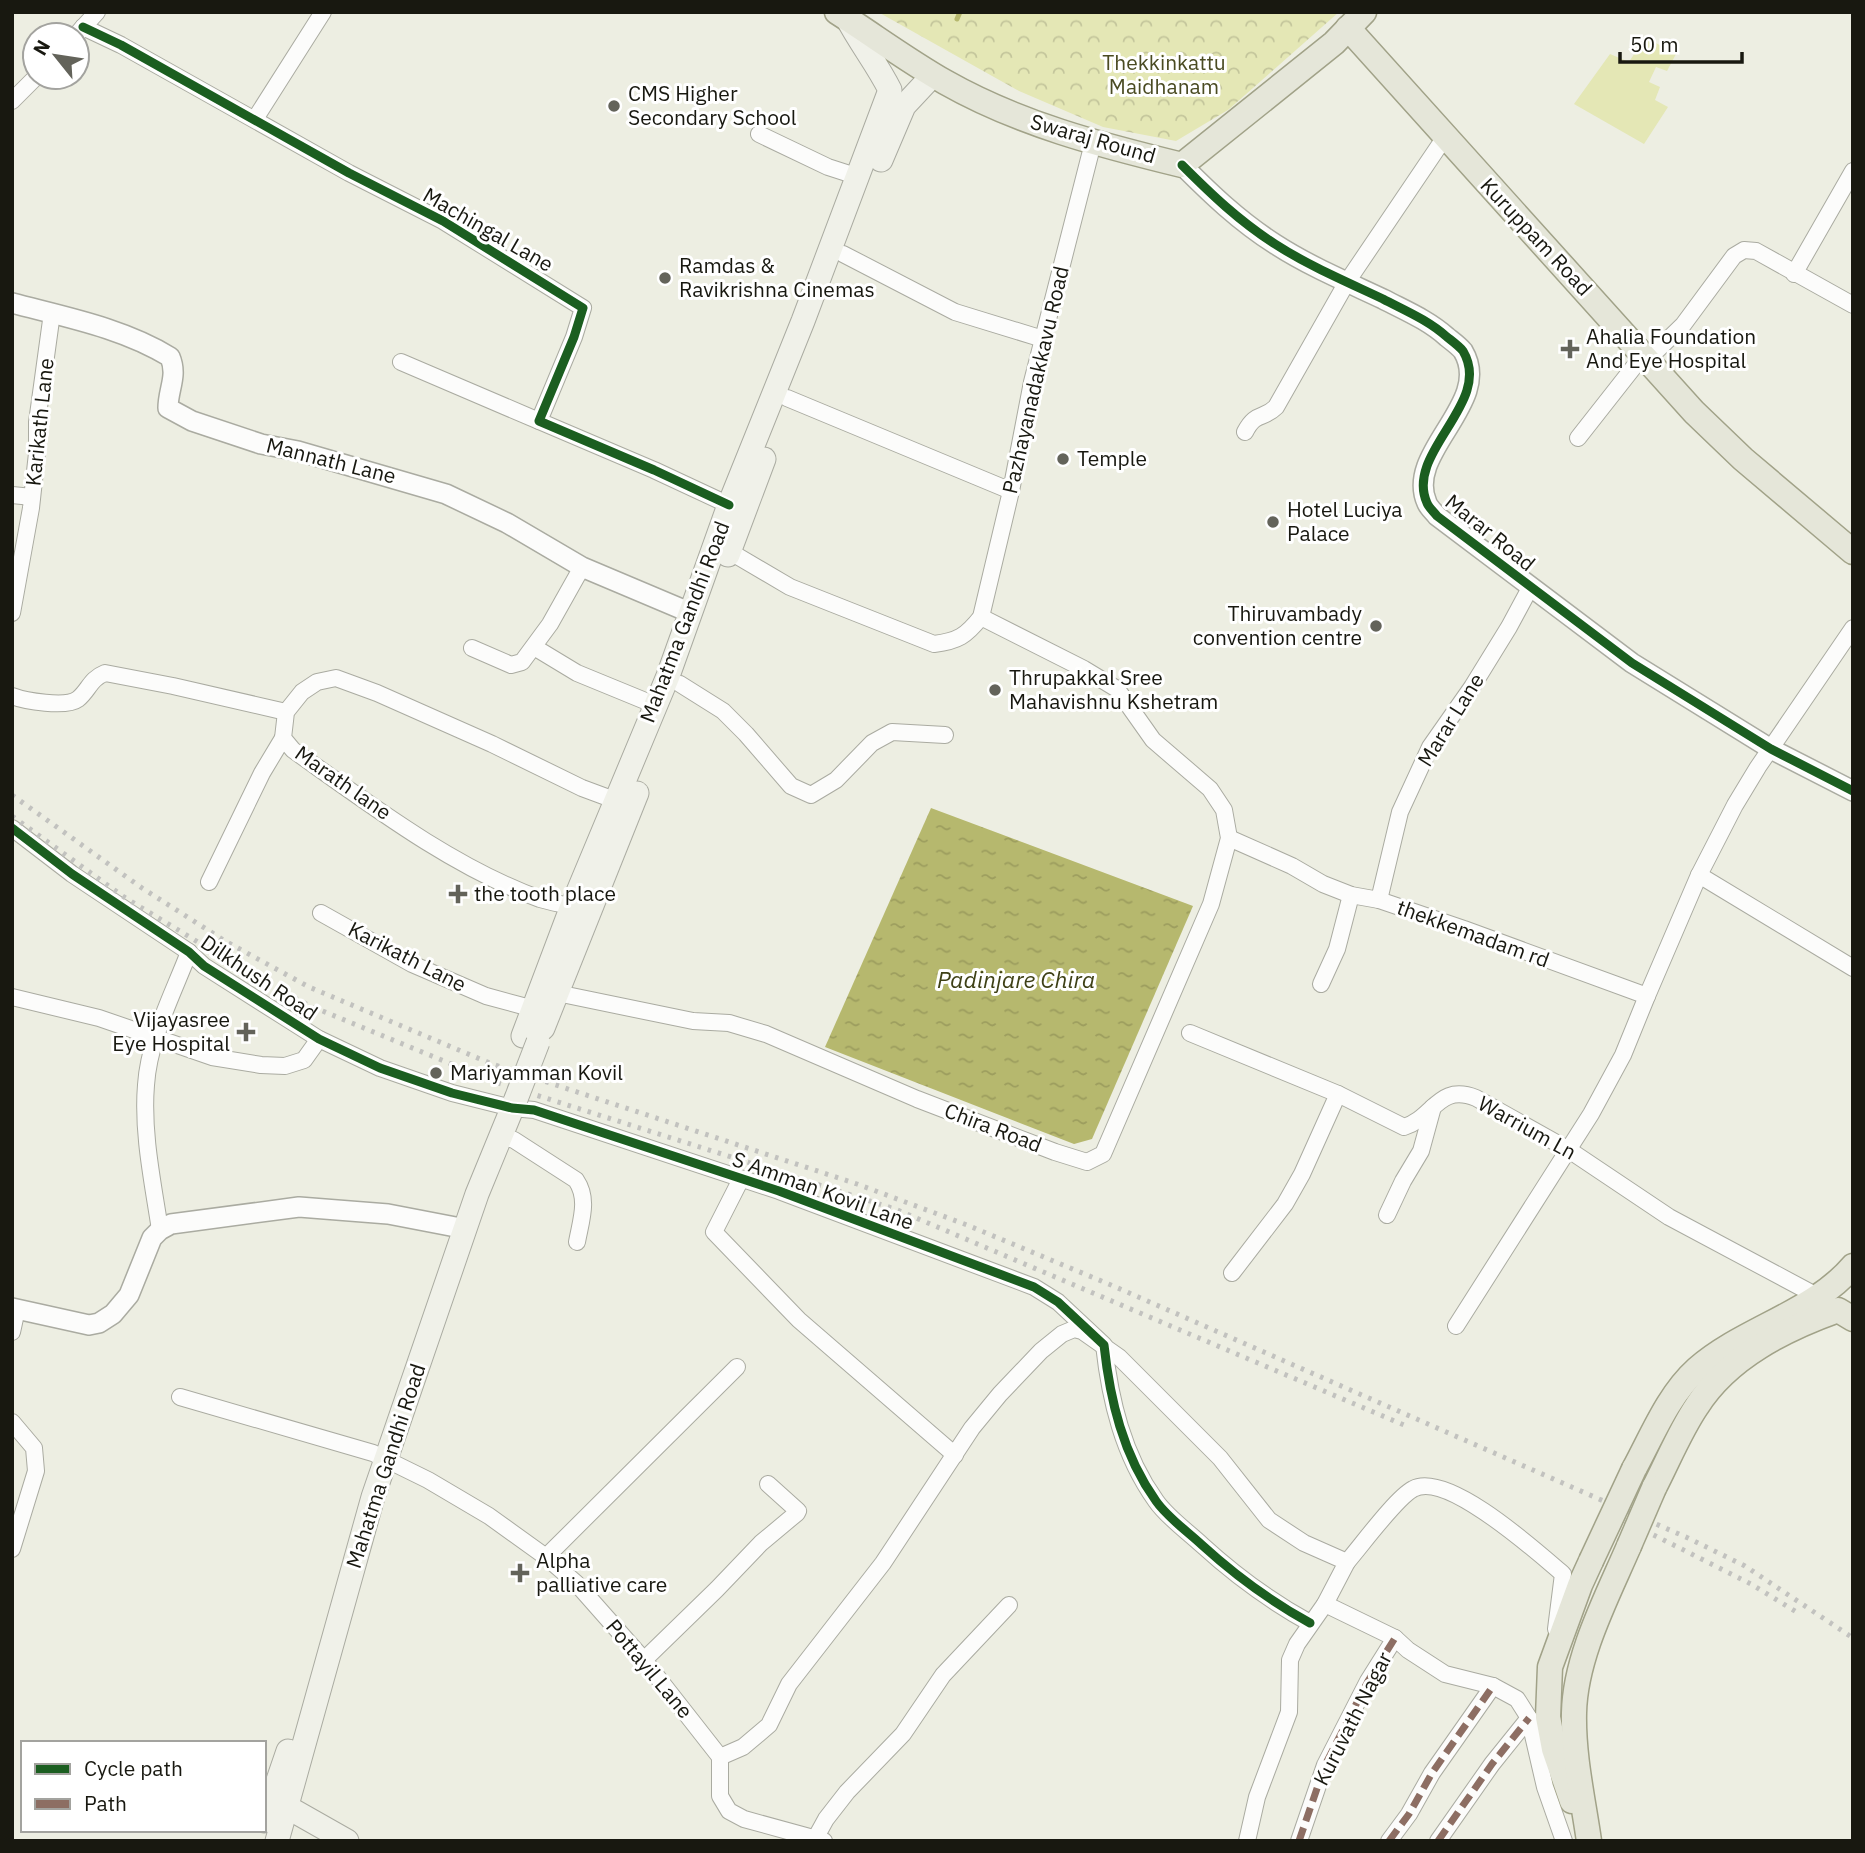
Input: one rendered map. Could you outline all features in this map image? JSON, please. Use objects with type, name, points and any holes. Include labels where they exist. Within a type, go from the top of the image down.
[{"type":"main road","name":"Swaraj Round","points":[[842,15],[933,75],[1005,112],[1093,143],[1182,165],[1334,43],[1356,20]]},
{"type":"main road","name":"Mahatma Gandhi Road","points":[[723,548],[729,505],[859,177],[890,90],[877,64],[842,15]]},
{"type":"main road","name":"Kuruppam Road","points":[[1356,20],[1445,137],[1694,412],[1743,459],[1853,552]]},
{"type":"main road","name":"Mahatma Gandhi Road","points":[[531,1039],[534,1009],[680,684],[699,614],[723,548],[787,398],[904,106],[933,75]]},
{"type":"main road","name":"Mahatma Gandhi Road","points":[[531,1039],[557,993],[581,908],[617,801],[655,705],[699,614]]},
{"type":"main road","points":[[507,1100],[531,1039]]},
{"type":"main road","name":"Mahatma Gandhi Road","points":[[459,1228],[501,1136],[507,1100]]},
{"type":"main road","name":"Mahatma Gandhi Road","points":[[277,1841],[274,1810],[356,1508],[379,1456],[507,1100]]},
{"type":"main road","points":[[1588,1841],[1554,1749],[1548,1717],[1550,1667],[1591,1561],[1634,1469],[1671,1400],[1695,1371],[1719,1352],[1817,1296],[1841,1280],[1853,1266]]},
{"type":"main road","points":[[1848,1313],[1853,1278]]},
{"type":"main road","points":[[1817,1296],[1848,1313]]},
{"type":"main road","points":[[1588,1841],[1575,1747],[1576,1688],[1594,1625],[1654,1488],[1697,1405],[1741,1358],[1807,1321],[1848,1313]]},
{"type":"main road","points":[[274,1810],[347,1841]]},
{"type":"street","points":[[254,119],[323,12]]},
{"type":"street","name":"Machingal Lane","points":[[91,35],[121,45],[349,173],[443,221],[583,308],[574,337],[539,421]]},
{"type":"street","points":[[759,134],[828,167],[859,177]]},
{"type":"street","points":[[1245,432],[1257,416],[1276,407],[1347,282],[1445,137]]},
{"type":"street","name":"Pazhayanadakkavu Road","points":[[981,617],[1011,491],[1032,382],[1093,143]]},
{"type":"street","name":"Marar Road","points":[[1182,165],[1230,213],[1275,244],[1316,268],[1431,322],[1462,350],[1471,373],[1468,392],[1438,442],[1425,474],[1427,504],[1437,516],[1632,663],[1770,749],[1853,791]]},
{"type":"street","points":[[1794,274],[1853,172]]},
{"type":"street","points":[[1578,438],[1646,357],[1682,325],[1734,256],[1744,250],[1756,251],[1853,305]]},
{"type":"street","points":[[844,254],[955,312],[1043,339]]},
{"type":"street","name":"Mannath Lane","points":[[12,303],[133,339],[170,357],[174,376],[168,396],[168,408],[183,417],[261,444],[298,451],[446,494],[507,523],[582,567],[699,614]]},
{"type":"street","name":"Karikath Lane","points":[[12,613],[32,497],[37,422],[52,313]]},
{"type":"street","points":[[401,362],[654,470],[729,505]]},
{"type":"street","points":[[787,398],[1011,491]]},
{"type":"street","points":[[12,495],[32,497]]},
{"type":"street","points":[[723,548],[790,587],[934,644],[952,642],[970,631],[981,617],[1084,669],[1117,689],[1153,740],[1210,789],[1224,810],[1229,838]]},
{"type":"street","points":[[472,648],[511,665],[522,662],[550,624],[582,567]]},
{"type":"street","name":"Marar Lane","points":[[1378,900],[1400,812],[1430,747],[1472,687],[1530,588]]},
{"type":"street","points":[[1456,1326],[1569,1150],[1623,1055],[1699,875],[1735,805],[1853,628]]},
{"type":"street","points":[[534,647],[577,673],[655,705]]},
{"type":"street","points":[[12,696],[65,705],[77,700],[95,677],[105,673],[173,685],[286,712],[302,692],[317,682],[336,678],[377,693],[582,788],[617,801]]},
{"type":"street","points":[[680,684],[723,711],[791,786],[811,795],[836,780],[872,743],[892,732],[945,735]]},
{"type":"street","name":"Marath lane","points":[[286,712],[283,738],[293,750],[420,837],[482,872],[540,899],[581,908]]},
{"type":"street","points":[[209,883],[262,773],[283,738]]},
{"type":"street","name":"Dilkhush Road","points":[[12,828],[72,874],[189,952],[204,967],[319,1039],[380,1068],[452,1093],[507,1100]]},
{"type":"street","name":"thekkemadam rd","points":[[1229,838],[1351,895],[1378,900],[1647,996]]},
{"type":"street","name":"Chira Road","points":[[557,993],[693,1021],[729,1023],[765,1034],[917,1099],[1055,1152],[1087,1161],[1103,1154],[1113,1135],[1211,904],[1229,838]]},
{"type":"street","points":[[1699,875],[1853,968]]},
{"type":"street","points":[[1321,984],[1337,949],[1351,895]]},
{"type":"street","name":"Karikath Lane","points":[[321,913],[412,964],[486,996],[534,1009]]},
{"type":"street","points":[[160,1230],[146,1117],[146,1083],[155,1039],[189,952]]},
{"type":"street","points":[[12,997],[66,1008],[212,1057],[261,1065],[285,1066],[304,1060],[319,1039]]},
{"type":"street","name":"Warrium Ln","points":[[1190,1032],[1338,1094],[1404,1127],[1415,1124],[1434,1105],[1451,1094],[1463,1093],[1569,1150],[1669,1217],[1817,1296]]},
{"type":"street","points":[[1232,1273],[1284,1204],[1302,1174],[1338,1094]]},
{"type":"street","name":"S Amman Kovil Lane","points":[[507,1100],[741,1179],[1034,1287],[1058,1302],[1220,1458],[1269,1521],[1304,1543],[1348,1562]]},
{"type":"street","points":[[1387,1215],[1421,1151],[1434,1105]]},
{"type":"street","points":[[501,1136],[514,1140],[576,1180],[583,1190],[584,1202],[577,1242]]},
{"type":"street","points":[[741,1179],[714,1232],[799,1320],[955,1455]]},
{"type":"street","points":[[12,1332],[15,1309],[89,1325],[99,1323],[113,1314],[130,1295],[152,1238],[160,1230],[184,1221],[299,1207],[388,1214],[459,1228]]},
{"type":"street","points":[[1009,1605],[943,1675],[903,1734],[847,1792],[826,1819],[820,1840],[744,1819],[729,1811],[720,1796],[720,1756],[743,1747],[769,1725],[789,1684],[840,1617],[858,1598],[1000,1394],[1041,1351],[1062,1334],[1074,1329],[1104,1345],[1108,1381],[1118,1424],[1136,1470],[1157,1503],[1234,1575],[1274,1603],[1310,1623]]},
{"type":"street","points":[[546,1558],[737,1367]]},
{"type":"street","name":"Pottayil Lane","points":[[180,1397],[379,1456],[428,1480],[489,1516],[576,1583],[644,1660],[720,1756]]},
{"type":"street","points":[[12,1422],[34,1448],[36,1457],[36,1471],[12,1549]]},
{"type":"street","points":[[644,1660],[761,1543],[797,1513],[798,1511],[768,1484]]},
{"type":"street","points":[[1247,1841],[1257,1797],[1289,1712],[1290,1660],[1348,1562],[1413,1488],[1428,1485],[1442,1488],[1507,1525],[1563,1574],[1550,1667]]},
{"type":"street","points":[[1325,1604],[1395,1638],[1408,1650],[1445,1674],[1493,1686],[1517,1699],[1529,1718],[1545,1787],[1564,1841]]},
{"type":"street","name":"Kuruvath Nagar","points":[[1299,1841],[1325,1765],[1367,1681],[1395,1638]]},
{"type":"street","points":[[1389,1841],[1493,1686]]},
{"type":"street","points":[[1438,1841],[1529,1718]]},
{"type":"green space","name":"Thekkinkattu Maidhanam","points":[[878,12],[1339,12],[1228,110],[1176,141],[1103,127],[1019,91]]},
{"type":"green space","points":[[1645,37],[1676,54],[1667,71],[1656,67],[1649,82],[1660,87],[1655,100],[1668,107],[1644,144],[1574,104],[1610,54],[1629,62]]},
{"type":"water","name":"Padinjare Chira","points":[[931,808],[1193,906],[1092,1139],[1074,1144],[825,1047]]},
{"type":"waterway","points":[[957,19],[960,12]]},
{"type":"railway","points":[[12,795],[142,888],[225,941],[309,987],[492,1064],[857,1184],[967,1225],[1111,1285],[1688,1538],[1745,1566],[1853,1638]]},
{"type":"railway","points":[[12,816],[124,897],[252,975],[308,1005],[495,1082],[895,1209],[1404,1425]]},
{"type":"railway","points":[[1616,1516],[1751,1584],[1798,1613]]},
{"type":"marked path","points":[[1299,1841],[1325,1765],[1368,1681],[1395,1638]]},
{"type":"marked path","points":[[1389,1841],[1409,1814],[1432,1773],[1493,1686]]},
{"type":"marked path","points":[[1438,1841],[1492,1764],[1529,1718]]},
{"type":"cycle path","points":[[91,31],[349,173],[443,221],[583,308],[574,337],[539,421],[729,505]]},
{"type":"cycle path","points":[[1182,165],[1237,217],[1275,244],[1315,267],[1416,316],[1440,331],[1463,351],[1469,370],[1467,390],[1427,465],[1423,484],[1427,503],[1437,516],[1632,663],[1771,749],[1853,791]]},
{"type":"cycle path","points":[[12,828],[72,874],[189,952],[204,966],[319,1039],[380,1068],[452,1093],[512,1108],[534,1110],[779,1191],[1034,1287],[1058,1302],[1104,1345],[1114,1406],[1127,1446],[1145,1483],[1161,1507],[1241,1578],[1310,1623]]},
{"type":"place","name":"CMS Higher Secondary School","points":[[614,106]]},
{"type":"place","name":"Ramdas & Ravikrishna Cinemas","points":[[665,278]]},
{"type":"place","name":"Ahalia Foundation And Eye Hospital","points":[[1570,349]]},
{"type":"place","name":"Temple","points":[[1063,459]]},
{"type":"place","name":"Hotel Luciya Palace","points":[[1273,522]]},
{"type":"place","name":"Thiruvambady convention centre","points":[[1376,626]]},
{"type":"place","name":"Thrupakkal Sree Mahavishnu Kshetram","points":[[995,690]]},
{"type":"place","name":"the tooth place","points":[[458,894]]},
{"type":"place","name":"Vijayasree Eye Hospital","points":[[246,1032]]},
{"type":"place","name":"Mariyamman Kovil","points":[[436,1073]]},
{"type":"place","name":"Alpha palliative care","points":[[520,1573]]}]
